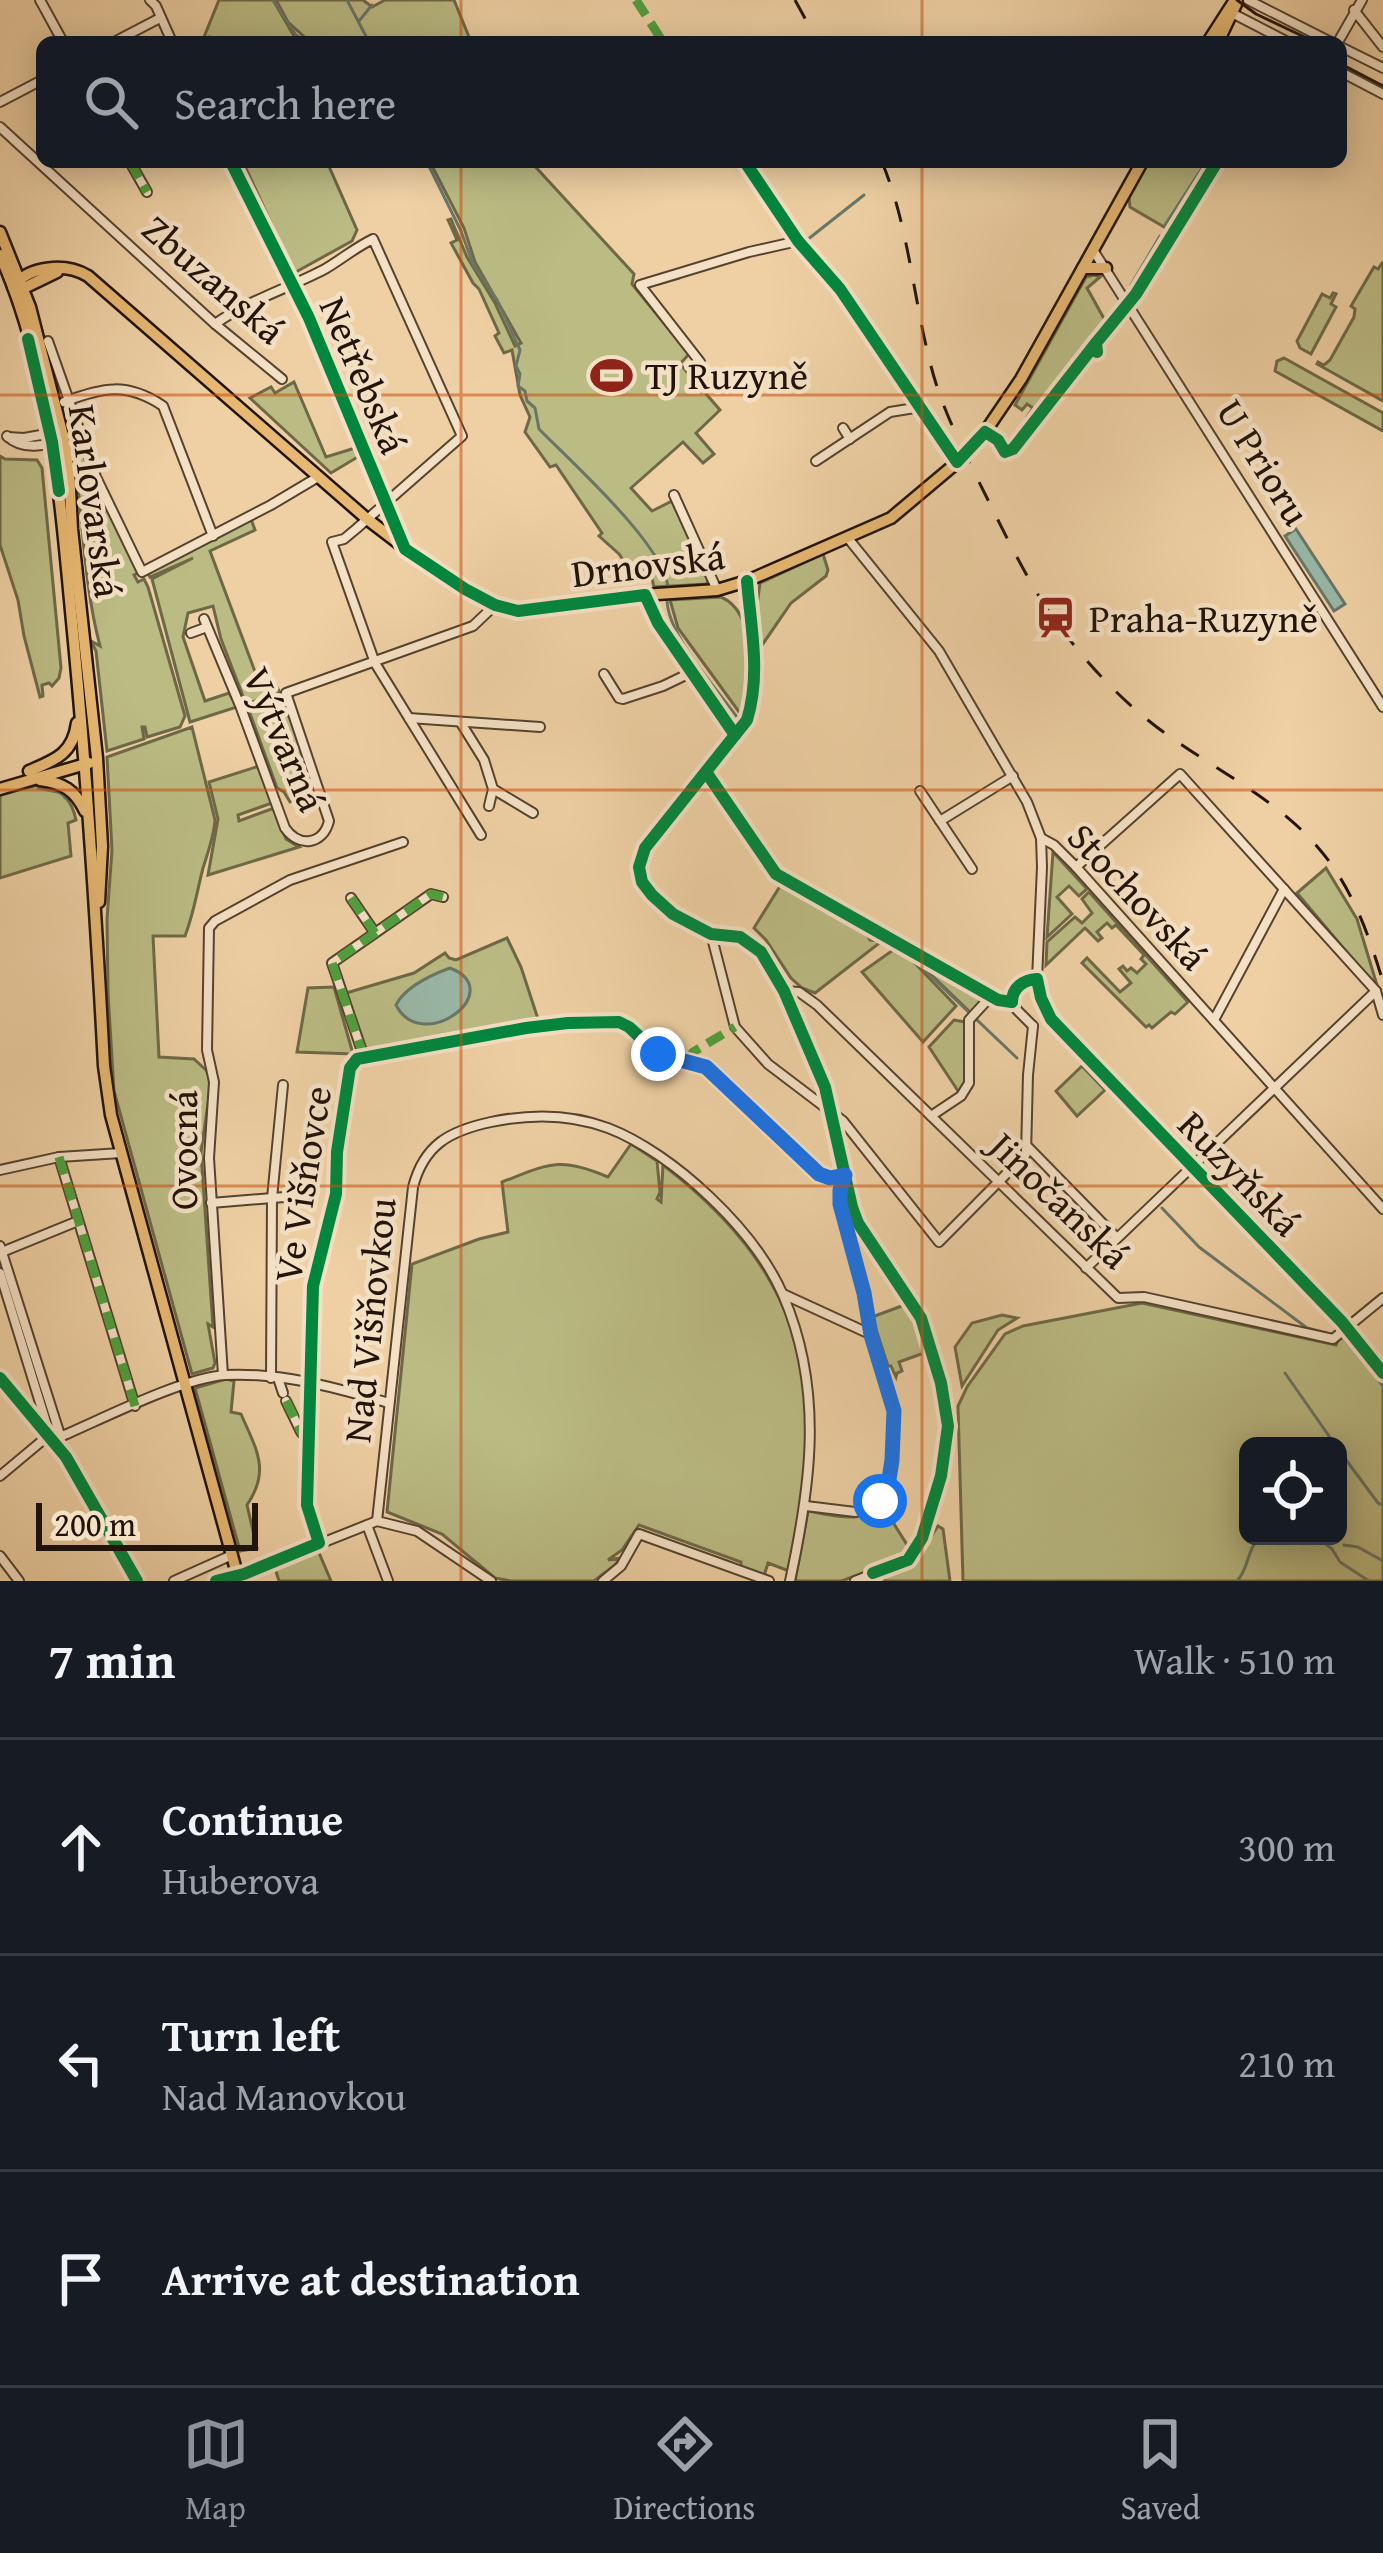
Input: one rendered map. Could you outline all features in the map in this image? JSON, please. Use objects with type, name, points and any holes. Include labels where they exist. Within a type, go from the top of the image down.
[{"type":"main road","points":[[1212,36],[1233,6]]},
{"type":"main road","points":[[1220,36],[1233,6]]},
{"type":"main road","name":"Drnovská","points":[[19,284],[55,268],[78,270],[95,281],[405,549],[495,604],[518,611],[717,590],[900,512],[985,432],[1139,168]]},
{"type":"main road","name":"Karlovarská","points":[[0,232],[60,403],[55,437],[80,700],[102,868],[96,929]]},
{"type":"main road","name":"Karlovarská","points":[[0,254],[19,284],[71,492],[89,760],[88,819],[111,1115],[238,1578]]},
{"type":"main road","points":[[1083,268],[1106,268]]},
{"type":"main road","points":[[30,775],[68,751],[76,734],[80,700]]},
{"type":"main road","points":[[0,785],[89,760]]},
{"type":"main road","points":[[30,775],[68,788],[88,819]]},
{"type":"street","points":[[40,0],[60,36]]},
{"type":"street","points":[[1248,0],[1321,36]]},
{"type":"street","points":[[1341,36],[1362,0]]},
{"type":"street","points":[[153,3],[169,36]]},
{"type":"street","points":[[1233,6],[1279,36]]},
{"type":"street","points":[[1354,10],[1383,47]]},
{"type":"street","points":[[126,36],[160,18]]},
{"type":"street","points":[[1347,49],[1383,68]]},
{"type":"street","points":[[1347,75],[1383,94]]},
{"type":"street","points":[[0,102],[36,83]]},
{"type":"street","name":"Zbuzanská","points":[[0,127],[36,160]]},
{"type":"street","name":"Zbuzanská","points":[[45,168],[214,324],[282,379]]},
{"type":"street","points":[[133,168],[146,192]]},
{"type":"street","name":"Netřebská","points":[[234,168],[309,318],[405,549]]},
{"type":"street","points":[[214,324],[374,239],[462,436],[344,539],[332,542],[375,663],[481,835]]},
{"type":"street","points":[[700,362],[640,285],[798,241],[840,289],[957,463]]},
{"type":"street","name":"U Prioru","points":[[1093,250],[1383,706]]},
{"type":"street","points":[[47,340],[60,403],[142,572],[318,477]]},
{"type":"street","points":[[60,403],[116,389],[145,394],[163,406],[213,536]]},
{"type":"street","points":[[816,461],[890,412],[921,406]]},
{"type":"street","points":[[843,428],[850,439]]},
{"type":"street","points":[[674,495],[717,590]]},
{"type":"street","name":"Stochovská","points":[[847,537],[939,651],[1027,802],[1041,838],[1076,867],[1383,1209]]},
{"type":"street","points":[[747,581],[755,676],[747,720],[645,848],[639,867],[652,896],[674,914],[711,934],[740,937],[761,952],[784,991],[825,1088],[858,1223],[921,1318],[933,1352],[948,1438],[922,1538],[908,1560],[855,1581]]},
{"type":"street","points":[[651,595],[658,623],[735,735]]},
{"type":"street","points":[[375,663],[473,626],[495,604]]},
{"type":"street","name":"Výtvarná","points":[[191,633],[205,623],[242,707],[285,829],[302,842],[313,841],[327,830],[328,815],[286,693],[375,663]]},
{"type":"street","points":[[604,674],[623,699],[690,673]]},
{"type":"street","points":[[408,718],[540,727]]},
{"type":"street","points":[[460,722],[484,760],[493,789],[489,806]]},
{"type":"street","points":[[1076,867],[1180,774],[1376,992],[1383,1015]]},
{"type":"street","points":[[940,821],[1012,776]]},
{"type":"street","points":[[493,789],[532,813]]},
{"type":"street","points":[[920,791],[972,869]]},
{"type":"street","points":[[1033,1026],[1051,1019],[1037,979],[1041,838]]},
{"type":"street","name":"Ovocná","points":[[223,1375],[209,1158],[214,1076],[207,1050],[209,928],[290,880],[404,842]]},
{"type":"street","points":[[1214,1020],[1284,889]]},
{"type":"street","points":[[443,897],[431,894],[332,963],[364,1057],[526,1028],[620,1022],[658,1054],[706,1067],[819,1174],[845,1175]]},
{"type":"street","points":[[351,898],[375,933]]},
{"type":"street","points":[[711,934],[735,1027],[768,1064],[843,1121],[939,1242],[1026,1154],[1033,1026]]},
{"type":"street","points":[[1033,1026],[1017,1010],[1012,996],[1020,984],[1037,979]]},
{"type":"street","name":"Jinočanská","points":[[784,991],[799,992],[817,1005],[1118,1298],[1144,1297],[1333,1339],[1341,1332]]},
{"type":"street","points":[[1086,1268],[1376,992]]},
{"type":"street","points":[[931,1116],[966,1091],[972,1016],[991,996]]},
{"type":"street","name":"Ruzyňská","points":[[1051,1019],[1383,1372]]},
{"type":"street","name":"Ve Višňovce","points":[[320,1543],[307,1505],[313,1286],[336,1194],[337,1152],[350,1068],[364,1057]]},
{"type":"street","points":[[283,1084],[272,1198],[275,1378],[302,1435],[308,1438]]},
{"type":"street","name":"Nad Višňovkou","points":[[372,1523],[412,1187],[419,1164],[433,1148],[482,1124],[541,1116],[575,1119],[606,1127],[652,1152],[719,1205],[782,1294],[810,1402],[812,1451],[790,1581]]},
{"type":"street","points":[[1027,1146],[1117,1238]]},
{"type":"street","points":[[0,1170],[59,1157],[121,1153]]},
{"type":"street","points":[[59,1157],[135,1406]]},
{"type":"street","points":[[806,1506],[855,1513],[869,1509],[887,1492],[892,1460],[894,1411],[840,1204],[845,1175]]},
{"type":"street","points":[[212,1203],[309,1196]]},
{"type":"street","points":[[66,1457],[1,1250],[78,1221]]},
{"type":"street","points":[[0,1273],[49,1435]]},
{"type":"street","points":[[782,1294],[871,1335]]},
{"type":"street","points":[[1341,1332],[1383,1298]]},
{"type":"street","points":[[49,1435],[60,1437],[185,1385],[223,1375],[310,1381],[389,1403]]},
{"type":"street","points":[[0,1378],[66,1457],[137,1581]]},
{"type":"street","points":[[0,1476],[49,1435]]},
{"type":"street","points":[[372,1523],[388,1581]]},
{"type":"street","points":[[216,1581],[238,1578],[372,1523],[417,1531],[490,1581]]},
{"type":"street","points":[[603,1581],[622,1567],[639,1534],[769,1581]]},
{"type":"street","points":[[174,1581],[232,1555]]},
{"type":"street","points":[[0,1556],[20,1581]]},
{"type":"green space","points":[[219,0],[273,0],[294,36],[204,36]]},
{"type":"green space","points":[[276,0],[363,0],[372,7],[385,0],[454,0],[469,36],[303,36],[288,22]]},
{"type":"green space","points":[[246,168],[330,168],[357,230],[352,241],[294,273]]},
{"type":"green space","points":[[433,168],[537,168],[634,274],[632,284],[689,354],[680,364],[720,410],[696,433],[714,454],[703,463],[683,442],[631,488],[652,511],[672,501],[707,584],[654,587],[649,566],[634,576],[599,536],[602,533],[556,465],[550,467],[525,432],[530,417],[520,395],[512,350],[504,353],[495,336],[499,333],[479,289],[451,243],[457,240],[448,220],[515,346],[521,343],[475,262],[464,228]]},
{"type":"green space","points":[[1145,168],[1210,168],[1171,231],[1130,207],[1129,197]]},
{"type":"green space","points":[[1382,263],[1383,401],[1317,364],[1330,360],[1354,317],[1351,306],[1374,267]]},
{"type":"green space","points":[[1086,277],[1100,277],[1087,288],[1107,324],[1033,424],[1027,417],[1033,408],[1027,404],[1022,410],[1015,405]]},
{"type":"green space","points":[[1333,293],[1331,304],[1336,307],[1311,354],[1297,341],[1322,294],[1330,298]]},
{"type":"green space","points":[[1284,358],[1383,413],[1383,431],[1275,371],[1277,361]]},
{"type":"green space","points":[[294,382],[326,457],[355,448],[361,455],[331,473],[250,398],[271,387],[275,393]]},
{"type":"green space","points":[[66,406],[93,478],[138,573],[134,575],[148,587],[185,716],[180,727],[147,737],[142,727],[144,739],[107,751],[91,641],[100,646]]},
{"type":"green space","points":[[0,456],[37,460],[42,468],[61,668],[52,686],[42,685],[40,697],[0,545]]},
{"type":"green space","points":[[251,519],[255,530],[210,551],[260,685],[274,681],[280,693],[246,704],[213,606],[188,613],[183,637],[205,701],[229,693],[237,707],[190,722],[152,579],[193,558],[150,577],[147,572]]},
{"type":"green space","points":[[823,554],[826,576],[791,603],[756,654],[760,583]]},
{"type":"green space","points":[[721,597],[742,618],[746,633],[748,668],[742,716],[678,628],[670,600]]},
{"type":"green space","points":[[283,696],[317,791],[290,802],[277,788],[248,708]]},
{"type":"green space","points":[[192,727],[215,820],[213,832],[185,936],[153,936],[159,1057],[194,1059],[207,1071],[211,1083],[201,1152],[213,1327],[208,1324],[215,1363],[213,1368],[192,1374],[114,1091],[108,993],[112,850],[107,757]]},
{"type":"green space","points":[[259,766],[272,803],[238,815],[239,821],[274,808],[286,839],[299,847],[208,875],[218,819],[209,782]]},
{"type":"green space","points":[[38,785],[58,792],[71,805],[76,820],[68,823],[71,856],[0,878],[0,794]]},
{"type":"green space","points":[[1053,852],[1087,889],[1079,896],[1069,886],[1057,897],[1072,914],[1047,937]]},
{"type":"green space","points":[[1326,868],[1357,919],[1383,1005],[1377,988],[1297,893]]},
{"type":"green space","points":[[782,883],[864,929],[870,940],[882,941],[815,993],[802,988],[754,928]]},
{"type":"green space","points":[[1089,892],[1188,1002],[1152,1028],[1082,963],[1087,958],[1120,992],[1131,983],[1119,969],[1123,966],[1137,973],[1146,964],[1141,959],[1144,955],[1116,925],[1112,928],[1107,923],[1097,932],[1102,938],[1098,941],[1085,928],[1046,965],[1047,942],[1075,917],[1082,923],[1092,913],[1082,899]]},
{"type":"green space","points":[[507,938],[539,1022],[365,1052],[346,993],[414,973],[445,953],[456,960]]},
{"type":"green space","points":[[896,948],[956,1006],[923,1042],[862,972]]},
{"type":"green space","points":[[918,958],[985,996],[971,1013]]},
{"type":"green space","points":[[334,987],[353,1054],[297,1052],[308,988]]},
{"type":"green space","points":[[954,1020],[965,1022],[966,1086],[960,1094],[929,1047]]},
{"type":"green space","points":[[1082,1066],[1105,1090],[1077,1116],[1056,1091]]},
{"type":"green space","points":[[631,1144],[657,1161],[657,1199],[661,1202],[663,1165],[747,1246],[768,1276],[797,1344],[809,1441],[789,1571],[768,1563],[764,1576],[741,1568],[741,1562],[639,1525],[622,1550],[608,1560],[620,1558],[615,1565],[594,1581],[511,1581],[495,1578],[442,1534],[387,1512],[412,1264],[508,1232],[502,1182],[554,1165],[577,1166],[608,1177]]},
{"type":"green space","points":[[1142,1303],[1336,1345],[1341,1334],[1348,1335],[1383,1378],[1383,1581],[963,1581],[958,1406],[1005,1334],[1023,1326]]},
{"type":"green space","points":[[907,1304],[924,1353],[899,1362],[902,1371],[896,1377],[872,1317]]},
{"type":"green space","points":[[1002,1315],[1017,1318],[998,1330],[962,1386],[955,1347],[972,1323]]},
{"type":"green space","points":[[234,1381],[231,1412],[241,1414],[260,1470],[247,1505],[257,1548],[240,1551],[195,1388]]},
{"type":"green space","points":[[893,1499],[894,1524],[911,1551],[842,1581],[795,1581],[808,1511],[863,1516]]},
{"type":"green space","points":[[938,1526],[943,1529],[950,1581],[884,1581],[885,1575],[912,1565]]},
{"type":"green space","points":[[317,1548],[331,1581],[279,1581],[274,1565]]},
{"type":"shaded area","points":[[1296,529],[1345,604],[1334,611],[1285,536]]},
{"type":"shaded area","points":[[450,968],[466,978],[470,991],[466,1003],[440,1022],[408,1019],[396,1005],[400,999],[419,982]]},
{"type":"waterway","points":[[273,0],[298,36]]},
{"type":"waterway","points":[[347,0],[366,36]]},
{"type":"waterway","points":[[359,21],[372,5]]},
{"type":"waterway","points":[[430,168],[473,264],[497,300],[520,350],[518,386],[535,408],[539,429],[636,529],[664,573],[668,590]]},
{"type":"waterway","points":[[1165,225],[1202,168]]},
{"type":"waterway","points":[[807,240],[864,195]]},
{"type":"waterway","points":[[1131,285],[1160,236]]},
{"type":"waterway","points":[[658,284],[679,278]]},
{"type":"waterway","points":[[1031,418],[1080,352]]},
{"type":"waterway","points":[[667,600],[684,646],[739,720]]},
{"type":"waterway","points":[[38,788],[62,793],[65,798]]},
{"type":"waterway","points":[[915,961],[1017,1058]]},
{"type":"waterway","points":[[1162,1208],[1199,1247],[1307,1328],[1343,1337],[1383,1386]]},
{"type":"waterway","points":[[1285,1373],[1330,1437]]},
{"type":"waterway","points":[[1347,1461],[1383,1505]]},
{"type":"waterway","points":[[1237,1581],[1257,1540],[1311,1537],[1369,1581]]},
{"type":"waterway","points":[[1344,1545],[1383,1561]]},
{"type":"tram line","points":[[1237,0],[1302,36]]},
{"type":"tram line","points":[[1347,67],[1383,86]]},
{"type":"railway","points":[[795,0],[815,36]]},
{"type":"railway","points":[[884,168],[899,212],[941,398],[1040,598],[1119,695],[1169,736],[1264,799],[1315,844],[1357,909],[1383,982]]},
{"type":"marked path","points":[[636,0],[659,36]]},
{"type":"marked path","points":[[133,168],[147,192]]},
{"type":"marked path","points":[[364,1057],[332,963],[431,894],[443,897]]},
{"type":"marked path","points":[[351,898],[375,933]]},
{"type":"marked path","points":[[688,1061],[693,1052],[735,1027]]},
{"type":"marked path","points":[[59,1157],[135,1406]]},
{"type":"marked path","points":[[286,1401],[303,1435]]},
{"type":"cycle path","points":[[234,168],[309,318],[405,549],[465,589],[518,611],[645,595],[658,623],[735,735]]},
{"type":"cycle path","points":[[749,168],[798,241],[840,289],[957,462],[985,432],[1005,452],[1013,449],[1096,343]]},
{"type":"cycle path","points":[[1097,352],[1096,343],[1136,294],[1213,168]]},
{"type":"cycle path","points":[[28,339],[59,491]]},
{"type":"cycle path","points":[[747,581],[754,669],[747,720],[645,848],[639,867],[642,882],[673,914],[711,934],[740,937],[761,952],[784,991],[825,1087],[858,1223],[921,1318],[941,1383],[948,1426],[941,1476],[922,1538],[908,1560],[873,1573]]},
{"type":"cycle path","points":[[706,772],[776,874],[998,1000],[1012,1002]]},
{"type":"cycle path","points":[[1012,1002],[1020,985],[1037,979],[1051,1019],[1342,1322],[1383,1373]]},
{"type":"cycle path","points":[[216,1581],[319,1543],[307,1505],[313,1286],[336,1194],[337,1152],[350,1068],[357,1059],[526,1028],[619,1022],[658,1054],[706,1067],[819,1174],[845,1175]]},
{"type":"cycle path","points":[[0,1378],[66,1457],[137,1581]]},
{"type":"place","name":"TJ Ruzyně","points":[[611,375]]},
{"type":"place","name":"Praha-Ruzyně","points":[[1055,618]]},
{"type":"route","points":[[658,1054],[706,1067],[819,1174],[845,1175],[840,1204],[894,1411],[892,1460],[887,1492],[880,1501]]}]
